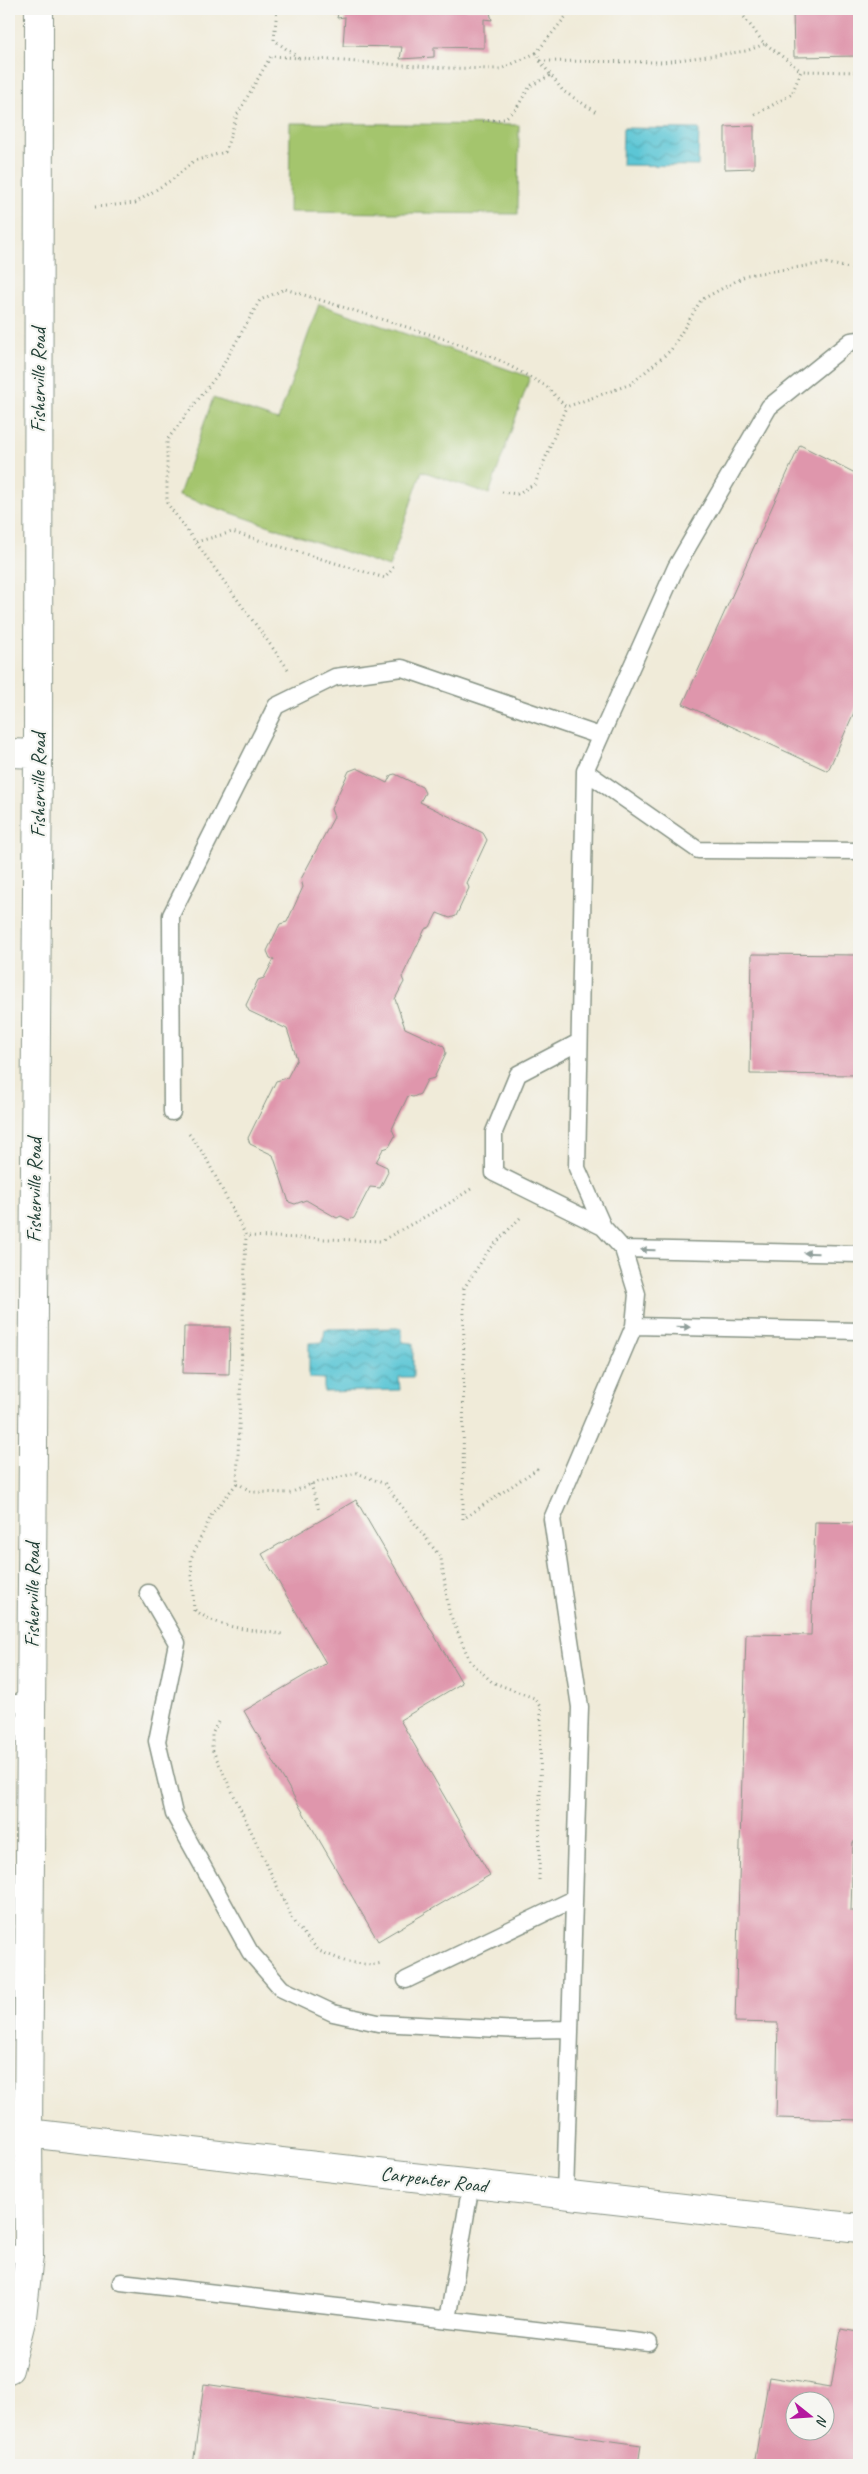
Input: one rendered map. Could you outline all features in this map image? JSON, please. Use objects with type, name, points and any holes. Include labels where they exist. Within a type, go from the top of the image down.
[{"type":"street","name":"Fisherville Road","points":[[9,2369],[22,2318],[19,2255],[18,2132],[20,1703],[38,754],[39,9]]},
{"type":"street","points":[[9,753],[38,754]]},
{"type":"street","name":"Carpenter Road","points":[[18,2132],[859,2228]]},
{"type":"lane","points":[[565,2195],[580,1707],[552,1519],[634,1326],[636,1294],[623,1249],[603,1227],[577,1168],[585,771],[676,567],[769,407],[851,340],[859,340]]},
{"type":"lane","points":[[172,1112],[171,915],[276,706],[335,677],[402,668],[600,736]]},
{"type":"lane","points":[[585,771],[698,850],[859,851]]},
{"type":"lane","points":[[580,1042],[518,1074],[494,1132],[494,1172],[603,1227]]},
{"type":"lane","points":[[623,1249],[859,1254]]},
{"type":"lane","points":[[634,1326],[859,1331]]},
{"type":"lane","points":[[148,1593],[177,1643],[157,1741],[174,1814],[250,1952],[282,1989],[333,2013],[378,2023],[519,2030],[570,2029]]},
{"type":"lane","points":[[406,1980],[574,1899]]},
{"type":"lane","points":[[448,2320],[471,2184]]},
{"type":"lane","points":[[121,2282],[649,2343]]},
{"type":"path","points":[[277,9],[274,40],[300,59]]},
{"type":"path","points":[[95,207],[135,203],[173,178],[194,161],[225,152],[238,115],[271,56],[446,68],[501,69],[536,53],[572,9]]},
{"type":"path","points":[[738,9],[766,44],[801,71],[859,72]]},
{"type":"path","points":[[540,61],[663,62],[746,51],[766,44]]},
{"type":"path","points":[[536,53],[563,91],[598,113]]},
{"type":"path","points":[[755,115],[792,94],[801,71]]},
{"type":"path","points":[[483,121],[504,119],[516,109],[530,86],[551,75]]},
{"type":"path","points":[[502,492],[517,494],[535,484],[566,407],[631,384],[671,350],[701,300],[747,275],[826,263],[859,270]]},
{"type":"path","points":[[304,692],[253,618],[167,503],[166,440],[218,374],[260,300],[286,289],[445,339],[499,360],[546,386],[566,407]]},
{"type":"path","points":[[196,542],[232,532],[385,578],[394,567]]},
{"type":"path","points":[[172,1112],[205,1156],[246,1236],[237,1483],[212,1514],[191,1558],[194,1610],[177,1643]]},
{"type":"path","points":[[246,1236],[381,1241],[448,1204],[494,1172]]},
{"type":"path","points":[[535,1193],[520,1220],[489,1250],[464,1288],[462,1519],[537,1469],[552,1519]]},
{"type":"path","points":[[237,1483],[252,1492],[290,1493],[311,1484],[357,1473],[385,1484],[441,1558],[449,1612],[470,1662],[492,1682],[534,1698],[541,1708],[539,1886]]},
{"type":"path","points":[[311,1484],[319,1511]]},
{"type":"path","points":[[194,1610],[207,1620],[282,1634]]},
{"type":"path","points":[[218,1722],[212,1734],[212,1749],[295,1924],[319,1951],[347,1962],[371,1965],[386,1962]]},
{"type":"green space","points":[[290,123],[519,125],[518,214],[289,212]]},
{"type":"green space","points":[[319,304],[530,377],[489,494],[422,471],[389,567],[179,495],[213,398],[278,420]]},
{"type":"water","points":[[623,128],[699,129],[698,166],[622,165]]},
{"type":"water","points":[[402,1328],[402,1342],[413,1343],[413,1377],[399,1377],[400,1390],[324,1392],[324,1379],[309,1378],[309,1343],[323,1342],[325,1329]]},
{"type":"building","points":[[339,9],[489,9],[492,20],[484,19],[484,48],[434,47],[434,57],[400,59],[402,47],[343,46],[345,17],[337,18]]},
{"type":"building","points":[[793,9],[859,9],[859,56],[794,57]]},
{"type":"building","points":[[754,126],[754,168],[725,169],[725,127]]},
{"type":"building","points":[[800,445],[859,475],[859,701],[828,771],[683,704]]},
{"type":"building","points":[[357,768],[387,783],[391,775],[395,774],[422,787],[425,793],[420,802],[483,833],[487,840],[467,883],[469,888],[456,916],[450,918],[437,913],[430,927],[425,929],[402,977],[404,982],[395,999],[405,1028],[444,1046],[446,1053],[434,1078],[427,1080],[420,1094],[413,1097],[408,1096],[392,1129],[395,1136],[389,1147],[383,1149],[376,1162],[387,1167],[388,1172],[380,1188],[370,1187],[354,1218],[349,1220],[341,1216],[337,1218],[306,1200],[295,1204],[289,1202],[273,1155],[250,1144],[248,1138],[276,1081],[287,1078],[297,1059],[287,1029],[249,1011],[246,1005],[258,980],[264,978],[274,959],[270,958],[267,951],[280,924],[287,922],[303,887],[301,879],[334,817],[331,809],[349,771]]},
{"type":"building","points":[[752,954],[859,955],[859,1075],[750,1074]]},
{"type":"building","points":[[184,1327],[230,1327],[229,1374],[183,1373]]},
{"type":"building","points":[[356,1500],[462,1683],[400,1720],[490,1875],[378,1941],[244,1711],[326,1663],[262,1554]]},
{"type":"building","points":[[815,1522],[859,1523],[859,1842],[853,1842],[851,1911],[859,1911],[859,2120],[776,2118],[778,2023],[735,2022],[746,1634],[811,1635]]},
{"type":"building","points":[[841,2329],[859,2332],[859,2465],[754,2465],[769,2377],[831,2387]]},
{"type":"building","points":[[204,2384],[641,2445],[638,2465],[193,2465]]}]
